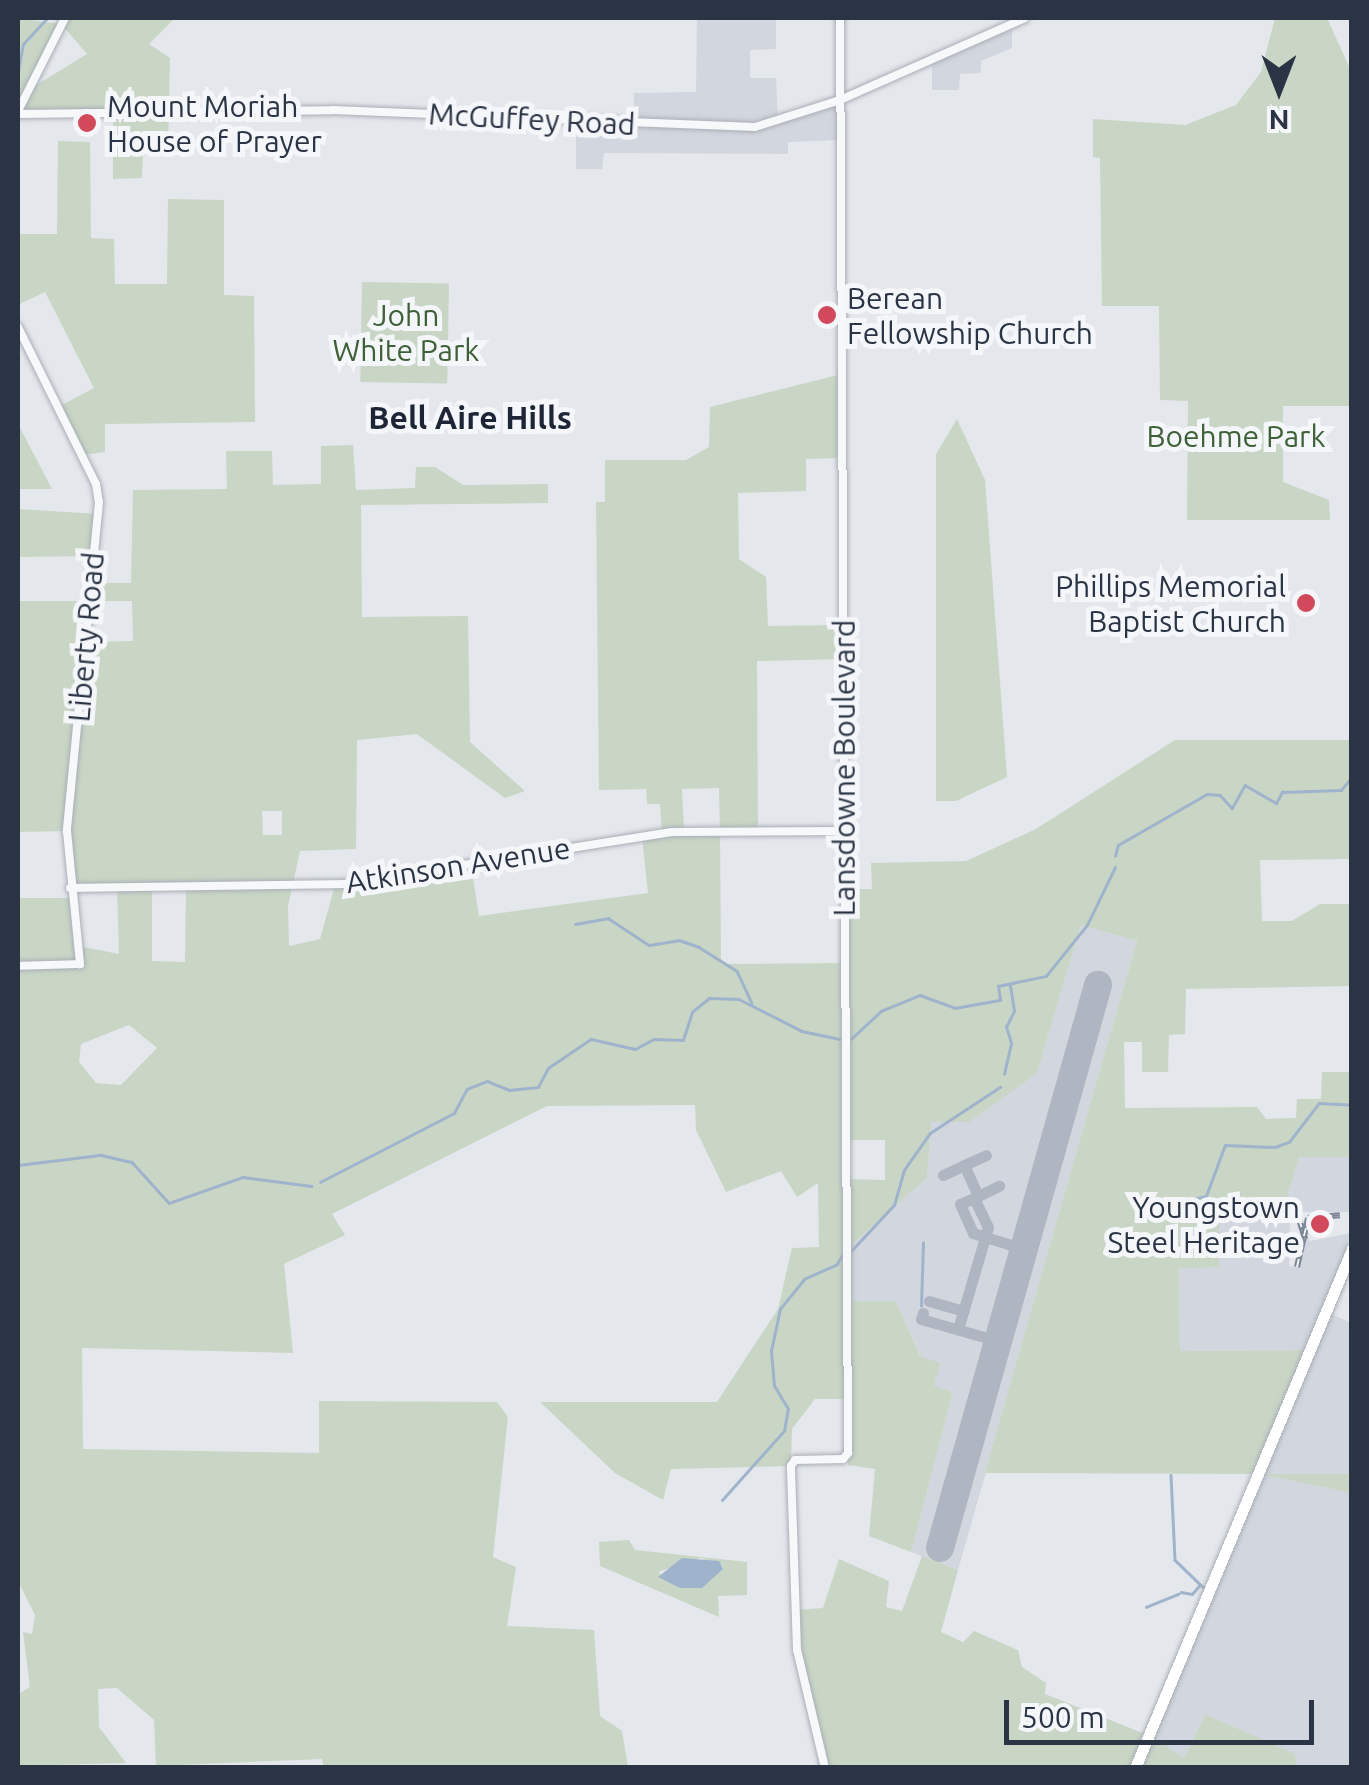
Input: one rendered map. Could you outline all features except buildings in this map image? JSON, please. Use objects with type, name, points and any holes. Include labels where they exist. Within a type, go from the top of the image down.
[{"type":"main road","points":[[1135,1768],[1352,1249]]},
{"type":"street","points":[[18,113],[64,18]]},
{"type":"street","name":"Lansdowne Boulevard","points":[[825,1768],[797,1650],[791,1466],[795,1460],[848,1457],[840,18]]},
{"type":"street","name":"McGuffey Road","points":[[18,113],[334,110],[734,128],[840,100],[1025,18]]},
{"type":"street","name":"Liberty Road","points":[[18,327],[99,497],[67,831],[80,964],[18,966]]},
{"type":"street","name":"Atkinson Avenue","points":[[70,888],[344,884],[672,832],[844,831]]},
{"type":"shaded area","points":[[697,18],[776,18],[776,49],[750,50],[750,78],[776,78],[778,120],[840,100],[840,140],[788,142],[788,154],[604,153],[602,169],[576,169],[576,122],[634,124],[634,93],[696,92]]},
{"type":"shaded area","points":[[1012,23],[1012,48],[981,61],[981,73],[960,74],[959,90],[932,90],[932,59]]},
{"type":"shaded area","points":[[1081,925],[1137,941],[958,1570],[911,1552],[953,1392],[934,1387],[896,1301],[847,1301],[847,1249],[927,1178],[931,1122],[1037,1073]]},
{"type":"shaded area","points":[[1299,1157],[1351,1157],[1351,1212],[1299,1212],[1285,1204]]},
{"type":"shaded area","points":[[1290,1216],[1289,1266],[1296,1267],[1303,1232],[1310,1241],[1351,1233],[1326,1312],[1351,1323],[1351,1474],[1267,1475],[1351,1493],[1351,1767],[1296,1767],[1294,1754],[1205,1714],[1184,1758],[1149,1736],[1310,1350],[1180,1351],[1179,1267],[1219,1217]]},
{"type":"green space","points":[[18,18],[61,24],[65,18],[175,18],[149,44],[170,58],[168,151],[143,151],[142,178],[113,179],[113,109],[18,114]],"holes":[[[62,25],[87,54],[30,89]]]},
{"type":"green space","name":"Boehme Park","points":[[1275,18],[1327,18],[1351,71],[1351,406],[1283,406],[1283,482],[1329,500],[1330,520],[1187,520],[1188,401],[1160,400],[1159,306],[1102,306],[1100,158],[1093,157],[1093,119],[1185,125],[1236,105],[1261,72]]},
{"type":"green space","points":[[58,141],[90,142],[91,238],[114,239],[115,284],[167,284],[168,199],[224,200],[224,295],[254,296],[255,422],[105,424],[105,452],[82,455],[58,407],[94,388],[45,292],[18,305],[18,182],[19,234],[57,234]]},
{"type":"green space","name":"John White Park","points":[[362,282],[449,284],[447,384],[360,382]]},
{"type":"green space","points":[[842,374],[842,458],[806,459],[806,491],[738,493],[739,559],[766,577],[768,626],[843,625],[843,659],[757,661],[758,831],[720,831],[721,964],[844,963],[844,889],[872,889],[871,863],[966,861],[1036,829],[1175,740],[1351,740],[1351,859],[1260,860],[1262,921],[1292,921],[1320,904],[1351,904],[1351,986],[1186,989],[1185,1034],[1169,1035],[1168,1072],[1142,1072],[1142,1042],[1124,1042],[1125,1108],[1257,1107],[1266,1119],[1296,1118],[1297,1099],[1321,1099],[1322,1072],[1351,1072],[1351,1157],[1299,1157],[1285,1204],[1299,1212],[1248,1207],[1257,1213],[1219,1217],[1219,1267],[1179,1268],[1180,1351],[1311,1350],[1261,1474],[985,1473],[1137,941],[1081,925],[1037,1073],[969,1122],[931,1122],[927,1178],[847,1249],[847,1301],[896,1301],[920,1356],[940,1363],[934,1386],[953,1392],[911,1552],[869,1536],[875,1469],[848,1465],[847,1399],[815,1399],[792,1429],[791,1466],[671,1469],[663,1500],[615,1473],[540,1402],[717,1402],[778,1309],[792,1248],[819,1247],[818,1183],[797,1197],[781,1171],[726,1192],[696,1130],[695,1105],[547,1106],[332,1214],[345,1235],[284,1264],[293,1353],[82,1348],[83,1449],[319,1453],[319,1401],[497,1402],[508,1417],[493,1557],[516,1567],[507,1626],[594,1630],[600,1716],[622,1731],[628,1767],[324,1768],[322,1759],[156,1766],[154,1720],[117,1688],[98,1689],[99,1727],[126,1763],[18,1766],[18,1694],[30,1687],[23,1632],[32,1634],[35,1615],[18,1581],[18,898],[71,898],[78,946],[119,954],[117,885],[70,888],[67,831],[18,832],[18,509],[98,514],[94,556],[19,557],[19,601],[89,601],[91,583],[131,583],[133,490],[227,489],[226,451],[272,451],[273,485],[321,484],[321,446],[353,445],[356,490],[415,488],[416,467],[435,467],[463,485],[548,484],[548,503],[361,505],[362,617],[468,616],[470,742],[525,791],[505,798],[417,734],[357,740],[356,849],[300,851],[288,906],[289,946],[320,939],[335,885],[471,865],[479,916],[648,893],[642,837],[662,833],[660,804],[647,804],[646,789],[599,790],[596,502],[605,502],[605,460],[686,460],[709,447],[710,407]],"holes":[[[90,601],[132,601],[133,641],[86,642]],[[719,788],[720,830],[684,830],[682,789]],[[262,811],[282,811],[282,835],[263,835]],[[152,885],[186,885],[185,962],[152,961]],[[129,1025],[157,1048],[121,1085],[96,1083],[79,1062],[81,1044]],[[846,1140],[885,1140],[885,1180],[846,1179]]]},
{"type":"green space","points":[[957,419],[985,480],[1007,777],[956,801],[936,801],[936,454]]},
{"type":"green space","points":[[18,424],[52,489],[18,489]]},
{"type":"green space","points":[[1261,1474],[1351,1474],[1351,1493]]},
{"type":"green space","points":[[629,1540],[635,1550],[747,1562],[747,1595],[718,1596],[719,1617],[600,1566],[599,1542]],"holes":[[[701,1558],[723,1566],[702,1588],[680,1588],[658,1572]]]},
{"type":"green space","points":[[922,1556],[958,1570],[941,1632],[963,1642],[974,1631],[1018,1650],[1022,1667],[1046,1683],[1045,1694],[1155,1738],[1184,1758],[1205,1714],[1295,1754],[1296,1767],[825,1767],[808,1711],[796,1610],[823,1608],[839,1559],[889,1581],[886,1607],[902,1611]]},
{"type":"water","points":[[682,1558],[719,1561],[723,1569],[702,1588],[680,1588],[658,1577]]},
{"type":"waterway","points":[[18,72],[23,44],[47,18]]},
{"type":"waterway","points":[[1115,856],[1118,845],[1207,794],[1220,795],[1232,808],[1245,785],[1276,803],[1282,792],[1341,790],[1352,777]]},
{"type":"waterway","points":[[851,1039],[881,1011],[920,995],[955,1008],[1000,1000],[998,986],[1046,976],[1087,925],[1115,867]]},
{"type":"waterway","points":[[575,924],[608,918],[649,945],[679,940],[699,947],[737,971],[752,1003]]},
{"type":"waterway","points":[[1004,1074],[1011,1043],[1006,1027],[1014,1011],[1010,985]]},
{"type":"waterway","points":[[320,1182],[454,1113],[467,1089],[487,1081],[509,1090],[538,1087],[548,1068],[591,1039],[635,1049],[654,1039],[683,1040],[692,1012],[709,998],[739,999],[802,1031],[839,1039]]},
{"type":"waterway","points":[[851,1251],[894,1205],[904,1170],[930,1133],[1000,1087]]},
{"type":"waterway","points":[[1155,1208],[1206,1196],[1225,1145],[1275,1147],[1289,1142],[1319,1103],[1352,1105]]},
{"type":"waterway","points":[[18,1165],[101,1155],[132,1162],[169,1203],[243,1177],[311,1186]]},
{"type":"waterway","points":[[921,1306],[923,1243]]},
{"type":"waterway","points":[[722,1500],[784,1431],[788,1409],[774,1386],[771,1351],[780,1309],[804,1279],[837,1264],[844,1252]]},
{"type":"waterway","points":[[1171,1475],[1175,1560],[1205,1589]]},
{"type":"waterway","points":[[1181,1592],[1192,1594],[1199,1586]]},
{"type":"waterway","points":[[1146,1607],[1179,1594]]},
{"type":"taxiway","points":[[978,1196],[964,1165],[986,1155]]},
{"type":"taxiway","points":[[943,1175],[964,1165]]},
{"type":"taxiway","points":[[958,1329],[988,1227],[974,1198],[999,1186]]},
{"type":"taxiway","points":[[974,1198],[960,1204],[973,1233],[1024,1249]]},
{"type":"taxiway","points":[[929,1301],[964,1311]]},
{"type":"taxiway","points":[[923,1313],[921,1319],[998,1341]]},
{"type":"runway","points":[[940,1548],[1098,985]]},
{"type":"railway","points":[[1282,1209],[1299,1219],[1305,1239]]},
{"type":"railway","points":[[1297,1267],[1308,1218],[1340,1215]]},
{"type":"place","name":"Mount Moriah House of Prayer","points":[[87,123]]},
{"type":"place","name":"Berean Fellowship Church","points":[[827,315]]},
{"type":"place","name":"Phillips Memorial Baptist Church","points":[[1306,603]]},
{"type":"place","name":"Youngstown Steel Heritage","points":[[1320,1224]]},
{"type":"district","name":"Bell Aire Hills","points":[[470,417]]}]
